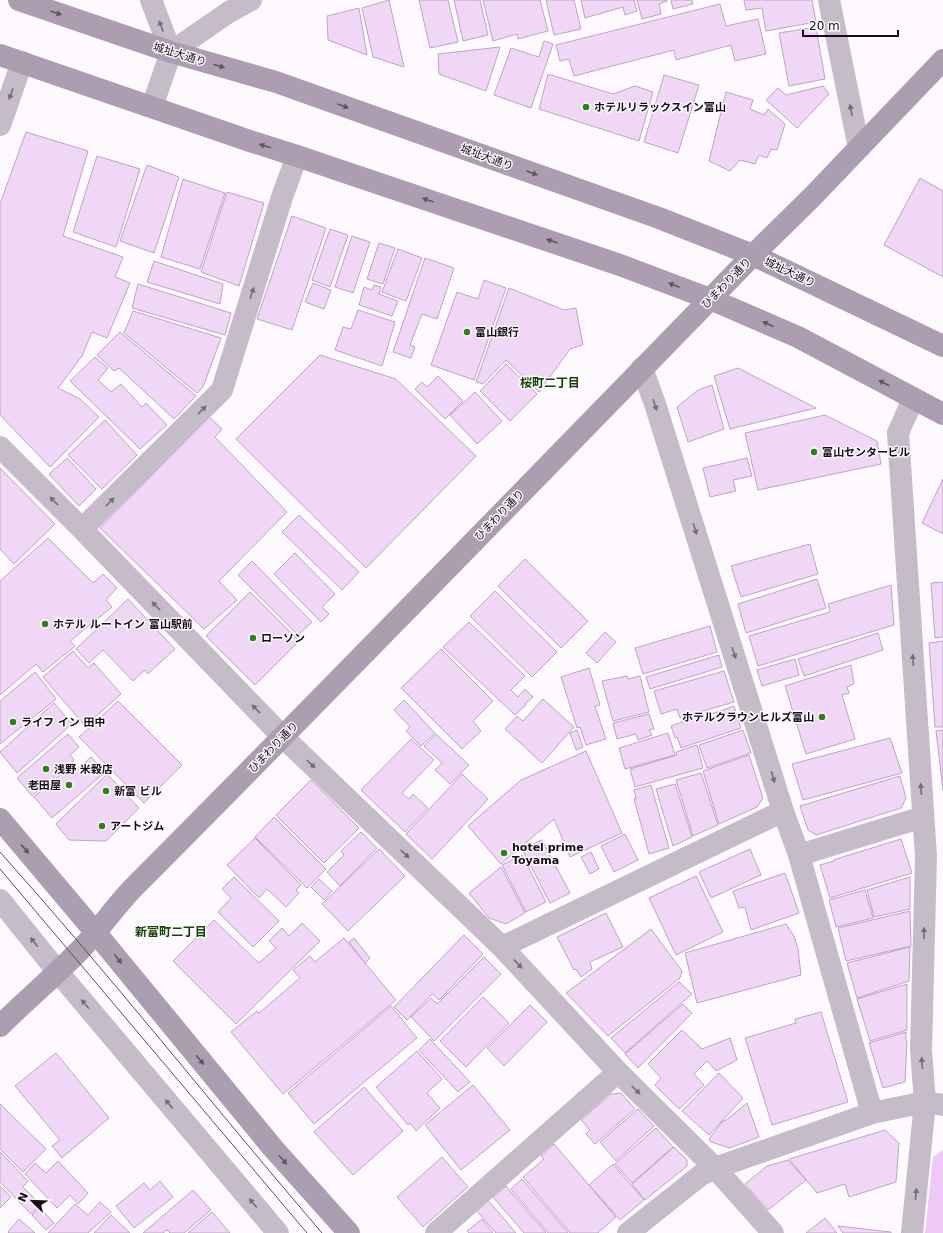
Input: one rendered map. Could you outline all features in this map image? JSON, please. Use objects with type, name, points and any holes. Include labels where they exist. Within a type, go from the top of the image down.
[{"type":"street","name":"城址大通り","points":[[19,0],[171,52],[284,85],[659,218],[753,255],[943,346]]},
{"type":"street","points":[[151,0],[171,52]]},
{"type":"street","points":[[152,107],[171,52],[229,12],[251,0]]},
{"type":"street","points":[[829,0],[859,148]]},
{"type":"street","points":[[0,55],[253,142],[620,265],[710,299],[798,337],[943,414]]},
{"type":"street","name":"ひまわり通り","points":[[0,1026],[58,972],[96,933],[127,894],[283,737],[753,255],[812,197],[943,60]]},
{"type":"street","points":[[0,125],[22,62]]},
{"type":"street","points":[[82,529],[222,390],[278,211],[297,156]]},
{"type":"street","points":[[642,368],[657,411],[783,811],[799,855],[872,1113]]},
{"type":"street","points":[[912,1233],[934,1104],[921,1050],[926,856],[898,433],[913,398]]},
{"type":"street","points":[[0,446],[283,737],[502,947],[618,1072],[715,1168],[773,1233]]},
{"type":"street","points":[[502,947],[783,811]]},
{"type":"street","points":[[799,855],[923,817]]},
{"type":"street","points":[[0,819],[272,1147],[349,1233]]},
{"type":"street","points":[[0,900],[58,972],[278,1233]]},
{"type":"street","points":[[436,1233],[618,1072]]},
{"type":"street","points":[[628,1233],[701,1174],[715,1168],[872,1113],[934,1104]]},
{"type":"shaded area","points":[[943,1150],[943,1233],[925,1233],[933,1157]]},
{"type":"building","points":[[389,0],[404,67],[373,57],[362,8]]},
{"type":"building","points":[[419,0],[448,0],[458,42],[430,48]]},
{"type":"building","points":[[454,0],[480,0],[488,35],[463,41]]},
{"type":"building","points":[[483,0],[540,0],[548,31],[518,39],[517,34],[493,41]]},
{"type":"building","points":[[546,0],[574,0],[581,29],[554,35]]},
{"type":"building","points":[[581,0],[634,0],[637,11],[625,15],[623,7],[585,18]]},
{"type":"building","points":[[637,0],[667,1],[659,4],[661,14],[642,19]]},
{"type":"building","points":[[671,0],[692,0],[693,4],[673,9]]},
{"type":"building","points":[[744,0],[812,0],[816,22],[766,31],[762,8],[746,10]]},
{"type":"building","points":[[720,4],[726,26],[758,19],[766,54],[735,61],[731,45],[676,60],[674,50],[574,76],[569,59],[560,61],[556,45]]},
{"type":"building","points":[[359,8],[367,55],[328,40],[327,16]]},
{"type":"building","points":[[816,27],[825,79],[789,86],[779,33]]},
{"type":"building","points":[[544,41],[553,44],[531,108],[494,95],[511,48],[539,57]]},
{"type":"building","points":[[500,47],[486,91],[439,74],[438,54]]},
{"type":"building","points":[[548,74],[613,94],[635,86],[653,92],[639,141],[539,109]]},
{"type":"building","points":[[664,75],[699,85],[678,153],[644,142]]},
{"type":"building","points":[[823,86],[829,94],[797,128],[766,100],[778,88],[786,95]]},
{"type":"building","points":[[726,92],[753,100],[750,109],[764,115],[768,109],[785,124],[777,150],[771,149],[767,158],[759,155],[755,164],[740,160],[730,171],[709,161]]},
{"type":"building","points":[[26,132],[88,151],[63,236],[123,257],[115,277],[130,283],[107,338],[92,332],[82,356],[58,388],[80,399],[99,417],[50,467],[0,415],[0,204]]},
{"type":"building","points":[[97,156],[140,169],[116,247],[73,232]]},
{"type":"building","points":[[147,165],[179,177],[154,253],[120,241]]},
{"type":"building","points":[[920,178],[943,191],[943,277],[884,245]]},
{"type":"building","points":[[183,179],[225,193],[200,269],[161,257]]},
{"type":"building","points":[[227,192],[264,203],[239,286],[201,272]]},
{"type":"building","points":[[292,216],[326,228],[292,330],[257,319]]},
{"type":"building","points":[[330,229],[348,235],[330,287],[312,280]]},
{"type":"building","points":[[352,236],[370,242],[353,293],[335,287]]},
{"type":"building","points":[[379,243],[395,248],[383,284],[367,279]]},
{"type":"building","points":[[398,249],[422,258],[406,301],[382,292]]},
{"type":"building","points":[[425,258],[454,268],[437,319],[422,314],[410,345],[415,347],[411,358],[393,352]]},
{"type":"building","points":[[154,261],[223,284],[220,304],[147,282]]},
{"type":"building","name":"富山銀行","points":[[484,280],[506,288],[474,380],[431,365],[457,292],[478,299]]},
{"type":"building","points":[[313,283],[331,290],[324,309],[305,302]]},
{"type":"building","points":[[138,284],[231,313],[225,335],[132,308]]},
{"type":"building","points":[[374,285],[381,287],[379,294],[398,301],[392,316],[359,305],[364,287],[372,290]]},
{"type":"building","points":[[509,288],[564,310],[576,308],[583,345],[570,349],[539,392],[506,360],[483,384],[476,382]]},
{"type":"building","points":[[358,310],[395,322],[382,366],[335,350],[343,327],[351,329]]},
{"type":"building","points":[[133,311],[221,338],[203,387],[197,393],[124,333]]},
{"type":"building","points":[[120,332],[196,396],[174,419],[119,368],[114,371],[97,355]]},
{"type":"building","points":[[320,355],[396,379],[476,456],[366,568],[236,439]]},
{"type":"building","points":[[95,357],[108,368],[98,380],[111,392],[121,384],[142,407],[146,403],[167,425],[140,449],[70,381]]},
{"type":"building","points":[[506,364],[537,394],[510,421],[480,391]]},
{"type":"building","points":[[738,368],[816,408],[730,429],[714,376]]},
{"type":"building","points":[[438,376],[463,401],[445,419],[415,389],[422,382],[427,387]]},
{"type":"building","points":[[712,385],[724,429],[688,442],[677,407],[698,390]]},
{"type":"building","points":[[475,392],[502,421],[477,444],[450,415]]},
{"type":"building","name":"富山センタービル","points":[[825,415],[877,441],[881,464],[758,490],[745,433]]},
{"type":"building","points":[[209,417],[222,429],[215,437],[287,512],[219,581],[237,600],[204,629],[100,528]]},
{"type":"building","points":[[105,420],[137,455],[102,489],[68,455]]},
{"type":"building","points":[[67,458],[96,489],[79,506],[49,474]]},
{"type":"building","points":[[747,458],[752,476],[733,480],[736,491],[710,497],[703,468]]},
{"type":"building","points":[[0,468],[55,524],[14,564],[0,549]]},
{"type":"building","points":[[943,479],[943,534],[922,523]]},
{"type":"building","points":[[299,515],[359,572],[342,590],[282,532]]},
{"type":"building","name":"ホテル ルートイン 富山駅前","points":[[48,538],[93,583],[103,574],[117,588],[106,600],[112,607],[70,641],[75,646],[43,672],[36,664],[0,695],[0,581]]},
{"type":"building","points":[[810,544],[818,574],[741,597],[731,566]]},
{"type":"building","points":[[295,553],[335,594],[322,607],[329,614],[321,622],[274,574]]},
{"type":"building","points":[[525,559],[588,621],[561,648],[498,586]]},
{"type":"building","points":[[252,561],[312,622],[298,635],[238,575]]},
{"type":"building","points":[[817,579],[826,608],[746,633],[738,604]]},
{"type":"building","points":[[943,582],[943,637],[935,638],[931,583]]},
{"type":"building","points":[[891,585],[894,625],[758,666],[749,636],[830,612],[828,604]]},
{"type":"building","points":[[495,591],[557,652],[532,677],[470,616]]},
{"type":"building","name":"ローソン","points":[[250,592],[299,641],[255,685],[206,636]]},
{"type":"building","points":[[128,599],[175,649],[148,674],[145,670],[133,681],[103,650],[89,663],[76,649]]},
{"type":"building","points":[[469,622],[525,676],[511,690],[518,697],[525,689],[533,697],[515,715],[443,647]]},
{"type":"building","points":[[710,626],[717,652],[643,674],[635,648]]},
{"type":"building","points":[[605,632],[616,642],[597,663],[586,653]]},
{"type":"building","points":[[878,633],[883,650],[804,676],[798,659]]},
{"type":"building","points":[[943,641],[943,727],[935,727],[929,643]]},
{"type":"building","points":[[441,649],[493,701],[473,721],[481,731],[462,749],[401,688]]},
{"type":"building","points":[[73,651],[88,668],[94,663],[121,694],[85,726],[43,677]]},
{"type":"building","points":[[719,655],[722,667],[650,689],[646,677]]},
{"type":"building","points":[[795,659],[799,675],[762,686],[757,670]]},
{"type":"building","name":"ホテルクラウンヒルズ富山","points":[[851,665],[854,684],[847,687],[849,693],[842,695],[855,739],[806,754],[785,686]]},
{"type":"building","points":[[589,668],[600,705],[595,706],[606,739],[586,745],[580,727],[577,728],[561,677]]},
{"type":"building","points":[[724,671],[734,702],[680,718],[677,709],[661,714],[654,691]]},
{"type":"building","name":"ライフ イン 田中","points":[[35,672],[56,699],[0,744],[0,701]]},
{"type":"building","points":[[627,676],[628,679],[640,676],[649,712],[613,721],[602,681]]},
{"type":"building","points":[[543,699],[574,727],[542,763],[505,729],[517,716],[523,721]]},
{"type":"building","points":[[404,700],[435,733],[421,746],[406,731],[410,727],[394,710]]},
{"type":"building","points":[[118,701],[182,765],[144,803],[79,737]]},
{"type":"building","points":[[54,703],[72,724],[17,773],[0,752]]},
{"type":"building","points":[[734,706],[741,728],[681,748],[677,737],[675,738],[671,726]]},
{"type":"building","points":[[649,714],[654,729],[649,730],[652,735],[638,740],[636,734],[617,739],[613,723]]},
{"type":"building","points":[[577,730],[583,747],[576,750],[570,733]]},
{"type":"building","points":[[743,730],[751,753],[707,768],[699,745]]},
{"type":"building","points":[[943,730],[943,790],[936,731]]},
{"type":"building","points":[[668,733],[675,755],[625,769],[619,748]]},
{"type":"building","name":"浅野 米穀店","points":[[68,734],[79,747],[70,755],[74,760],[32,796],[17,778]]},
{"type":"building","points":[[436,734],[469,765],[450,784],[435,770],[442,763],[424,746]]},
{"type":"building","points":[[890,738],[902,773],[803,800],[792,764]]},
{"type":"building","points":[[411,739],[434,760],[402,793],[409,799],[413,794],[428,808],[405,832],[361,790]]},
{"type":"building","points":[[697,745],[703,768],[635,787],[630,769],[677,755],[676,752]]},
{"type":"building","points":[[586,751],[622,833],[570,857],[554,819],[501,864],[468,826],[521,780]]},
{"type":"building","points":[[749,755],[763,798],[757,807],[719,824],[703,771]]},
{"type":"building","name":"老田屋","points":[[91,757],[105,772],[52,818],[34,797],[71,765],[75,771]]},
{"type":"building","points":[[701,773],[718,825],[693,836],[676,780]]},
{"type":"building","name":"新富 ビル","points":[[107,774],[139,808],[106,841],[69,840],[56,824]]},
{"type":"building","points":[[462,774],[488,799],[432,859],[406,834]]},
{"type":"building","points":[[900,776],[906,798],[901,808],[816,835],[808,830],[800,806]]},
{"type":"building","points":[[311,780],[359,828],[324,863],[276,815]]},
{"type":"building","points":[[675,784],[692,837],[673,846],[656,789]]},
{"type":"building","points":[[651,785],[669,848],[649,854],[634,799],[636,799],[634,790]]},
{"type":"building","points":[[274,817],[326,869],[307,888],[255,837]]},
{"type":"building","points":[[361,832],[377,848],[340,886],[327,872],[344,855],[341,851]]},
{"type":"building","points":[[625,834],[638,860],[614,872],[601,846]]},
{"type":"building","points":[[255,838],[301,885],[296,890],[299,893],[286,907],[267,889],[259,898],[227,865]]},
{"type":"building","points":[[901,839],[912,873],[830,898],[820,865]]},
{"type":"building","points":[[542,840],[570,893],[550,903],[522,849],[529,842],[531,845]]},
{"type":"building","points":[[379,849],[405,876],[348,931],[322,904]]},
{"type":"building","points":[[750,849],[761,875],[711,898],[699,872]]},
{"type":"building","points":[[591,852],[599,869],[590,874],[581,857]]},
{"type":"building","points":[[522,855],[546,902],[526,912],[502,865]]},
{"type":"building","points":[[501,867],[525,913],[506,924],[489,918],[469,893]]},
{"type":"building","points":[[785,873],[799,913],[751,930],[745,907],[739,908],[733,891]]},
{"type":"building","points":[[696,876],[723,932],[676,955],[649,898]]},
{"type":"building","points":[[234,877],[279,921],[253,947],[218,912],[231,898],[222,889]]},
{"type":"building","points":[[910,877],[910,909],[874,917],[867,890]]},
{"type":"building","points":[[319,879],[332,891],[324,900],[311,887]]},
{"type":"building","points":[[865,890],[873,918],[836,927],[829,900]]},
{"type":"building","points":[[910,911],[911,946],[846,961],[838,928]]},
{"type":"building","points":[[606,913],[623,947],[590,962],[592,969],[581,977],[576,969],[574,970],[557,937]]},
{"type":"building","points":[[214,920],[259,963],[276,948],[269,941],[282,928],[289,936],[302,923],[320,941],[236,1024],[173,961]]},
{"type":"building","points":[[786,924],[794,936],[798,949],[801,975],[697,1003],[685,953]]},
{"type":"building","points":[[651,929],[682,971],[680,978],[608,1036],[566,993]]},
{"type":"building","points":[[464,935],[483,954],[439,1000],[432,994],[407,1020],[394,1007]]},
{"type":"building","points":[[344,938],[396,1000],[283,1094],[231,1032],[257,1011],[259,1013],[300,978],[293,970],[310,956],[315,962]]},
{"type":"building","points":[[354,938],[370,958],[365,963],[349,942]]},
{"type":"building","points":[[910,947],[909,981],[857,998],[847,963]]},
{"type":"building","points":[[484,957],[501,974],[434,1041],[411,1017],[431,998],[437,1004]]},
{"type":"building","points":[[679,982],[692,994],[625,1053],[611,1038]]},
{"type":"building","points":[[907,984],[907,1030],[870,1041],[857,999]]},
{"type":"building","points":[[483,997],[509,1023],[466,1067],[440,1041]]},
{"type":"building","points":[[683,1004],[692,1013],[638,1068],[625,1054]]},
{"type":"building","points":[[530,1005],[547,1022],[504,1066],[487,1048]]},
{"type":"building","points":[[391,1006],[417,1038],[314,1124],[288,1093]]},
{"type":"building","points":[[821,1012],[848,1102],[772,1125],[745,1038],[796,1023],[795,1019]]},
{"type":"building","points":[[682,1030],[702,1049],[730,1038],[737,1060],[716,1071],[707,1061],[694,1074],[704,1085],[679,1109],[655,1085],[661,1078],[648,1064]]},
{"type":"building","points":[[906,1032],[905,1082],[883,1088],[869,1043]]},
{"type":"building","points":[[430,1039],[470,1082],[458,1092],[419,1050]]},
{"type":"building","points":[[417,1051],[442,1079],[427,1093],[440,1108],[416,1131],[410,1123],[408,1125],[376,1087]]},
{"type":"building","points":[[56,1053],[109,1118],[62,1158],[52,1146],[60,1140],[15,1086]]},
{"type":"building","points":[[719,1073],[743,1098],[709,1135],[682,1111]]},
{"type":"building","points":[[473,1085],[510,1130],[461,1170],[425,1125]]},
{"type":"building","points":[[364,1087],[403,1131],[353,1175],[314,1132]]},
{"type":"building","points":[[621,1093],[635,1109],[595,1144],[586,1134],[590,1130],[581,1120],[611,1094]]},
{"type":"building","points":[[747,1103],[759,1137],[730,1148],[711,1142],[709,1139],[722,1122],[728,1119]]},
{"type":"building","points":[[0,1104],[46,1149],[23,1172],[0,1149]]},
{"type":"building","points":[[638,1109],[654,1126],[616,1161],[600,1142]]},
{"type":"building","points":[[656,1128],[673,1147],[632,1183],[615,1164]]},
{"type":"building","points":[[885,1130],[899,1143],[896,1182],[849,1197],[845,1184],[817,1193],[789,1159]]},
{"type":"building","points":[[554,1144],[616,1217],[598,1233],[570,1233],[523,1177],[544,1159],[541,1156]]},
{"type":"building","points":[[674,1147],[687,1160],[687,1166],[645,1200],[632,1184]]},
{"type":"building","points":[[0,1152],[28,1181],[23,1187],[41,1205],[31,1214],[0,1182]]},
{"type":"building","points":[[442,1157],[468,1187],[423,1227],[397,1197]]},
{"type":"building","points":[[788,1160],[806,1180],[768,1210],[745,1184],[767,1166]]},
{"type":"building","points":[[58,1161],[88,1193],[78,1204],[70,1195],[57,1208],[25,1174],[35,1163],[46,1173]]},
{"type":"building","points":[[613,1164],[644,1200],[620,1220],[589,1185]]},
{"type":"building","points":[[522,1179],[568,1233],[548,1233],[511,1189]]},
{"type":"building","points":[[160,1181],[173,1197],[134,1228],[116,1206],[144,1183],[150,1190]]},
{"type":"building","points":[[0,1186],[11,1197],[0,1208]]},
{"type":"building","points":[[506,1186],[546,1233],[524,1233],[493,1197]]},
{"type":"building","points":[[193,1190],[211,1210],[184,1233],[170,1233],[167,1230],[163,1233],[143,1233]]},
{"type":"building","points":[[488,1200],[516,1233],[496,1233],[476,1210]]},
{"type":"building","points":[[100,1202],[111,1212],[88,1233],[48,1233],[75,1204],[88,1215]]},
{"type":"building","points":[[40,1208],[54,1223],[46,1230],[32,1215]]},
{"type":"building","points":[[212,1212],[230,1233],[188,1233]]},
{"type":"building","points":[[111,1215],[130,1233],[94,1233]]},
{"type":"building","points":[[825,1218],[837,1233],[806,1233]]},
{"type":"building","points":[[19,1219],[35,1233],[9,1233],[8,1232]]},
{"type":"building","points":[[482,1219],[493,1233],[469,1233],[467,1231]]},
{"type":"building","points":[[838,1226],[891,1232],[891,1233],[843,1233]]},
{"type":"tram line","points":[[0,852],[82,946],[322,1233]]},
{"type":"tram line","points":[[0,869],[307,1233]]},
{"type":"place","name":"ホテルリラックスイン富山","points":[[586,107]]},
{"type":"place","name":"富山銀行","points":[[467,332]]},
{"type":"place","name":"富山センタービル","points":[[814,452]]},
{"type":"place","name":"ホテル ルートイン 富山駅前","points":[[45,624]]},
{"type":"place","name":"ローソン","points":[[253,638]]},
{"type":"place","name":"ホテルクラウンヒルズ富山","points":[[822,717]]},
{"type":"place","name":"ライフ イン 田中","points":[[13,722]]},
{"type":"place","name":"浅野 米穀店","points":[[46,769]]},
{"type":"place","name":"老田屋","points":[[69,785]]},
{"type":"place","name":"新富 ビル","points":[[106,791]]},
{"type":"place","name":"アートジム","points":[[102,826]]},
{"type":"place","name":"hotel prime Toyama","points":[[504,853]]},
{"type":"district","name":"桜町二丁目","points":[[550,383]]},
{"type":"district","name":"新富町二丁目","points":[[171,932]]}]
